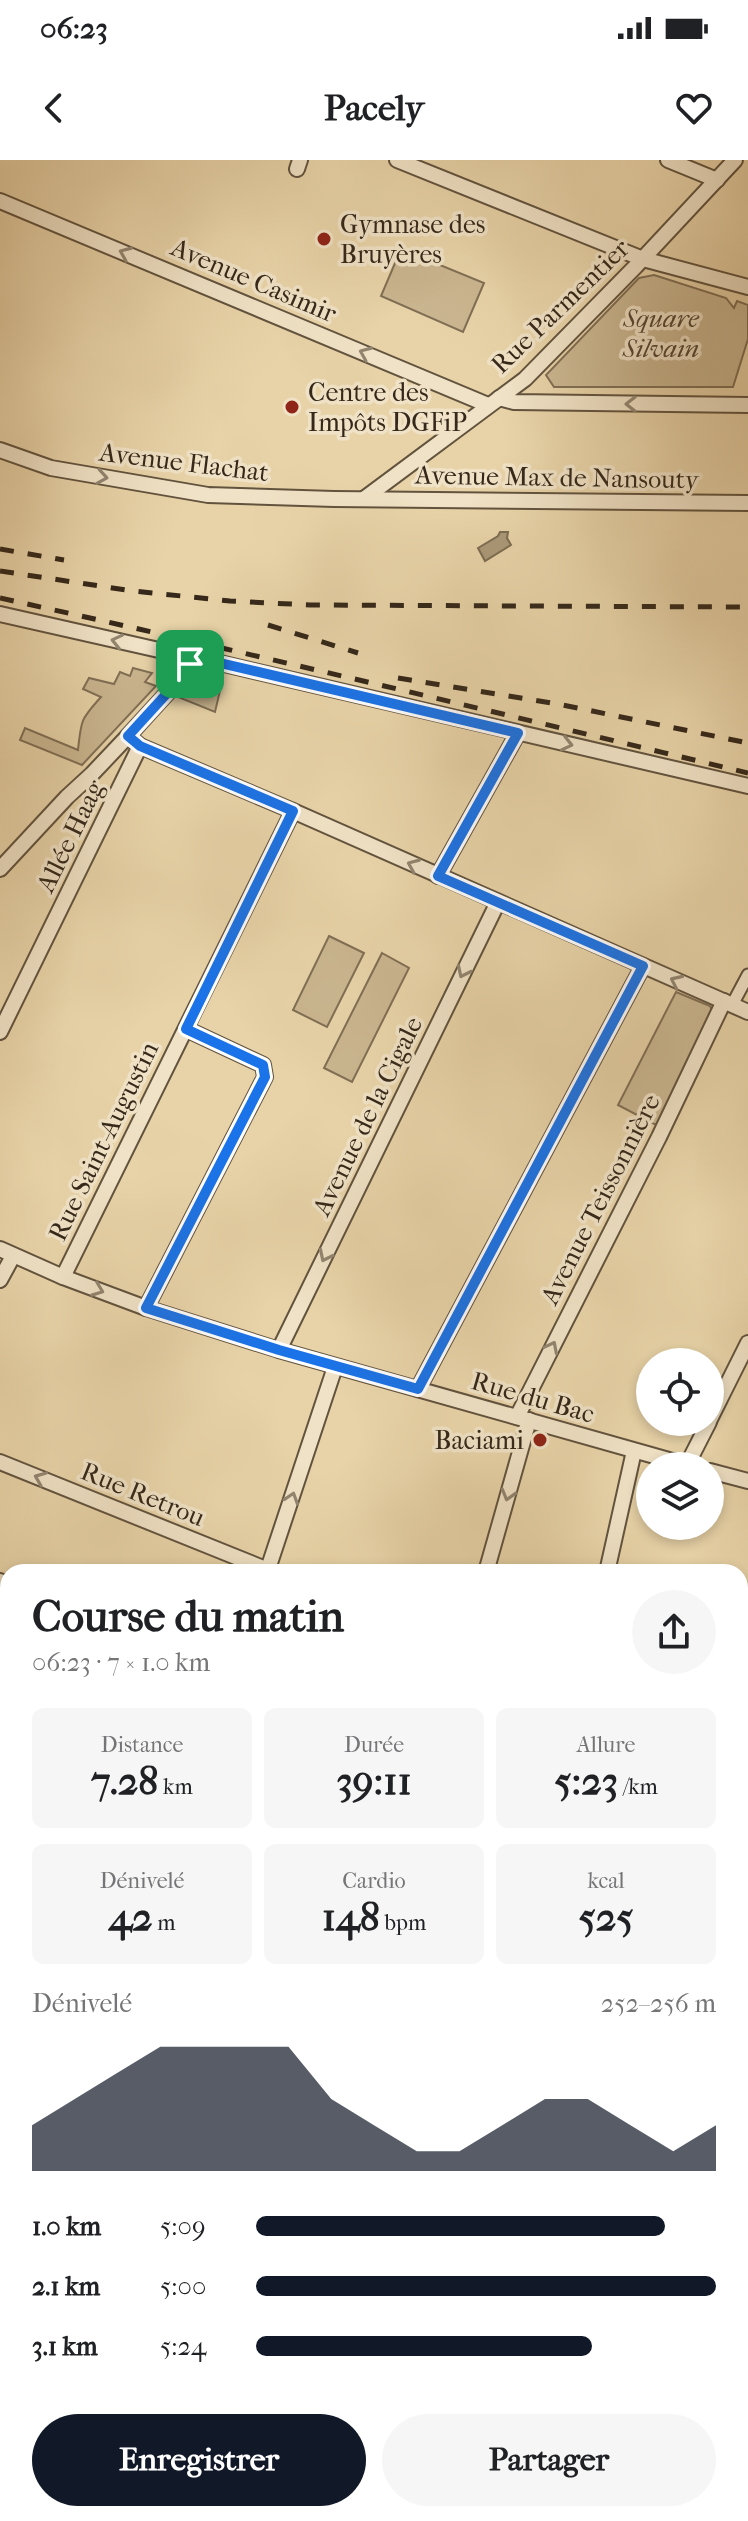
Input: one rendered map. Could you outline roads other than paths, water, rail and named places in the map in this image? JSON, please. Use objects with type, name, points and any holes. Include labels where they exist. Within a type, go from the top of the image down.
[{"type":"street","points":[[397,160],[643,259],[748,287]]},
{"type":"street","points":[[668,160],[717,180]]},
{"type":"street","name":"Rue Parmentier","points":[[365,498],[525,379],[735,160]]},
{"type":"street","name":"Avenue Casimir","points":[[0,201],[493,402],[748,405]]},
{"type":"street","name":"Avenue Flachat","points":[[0,450],[51,468],[208,495],[365,498]]},
{"type":"street","name":"Avenue Max de Nansouty","points":[[365,498],[748,503]]},
{"type":"street","points":[[0,614],[172,653],[190,664],[220,663],[748,786]]},
{"type":"street","points":[[0,869],[128,736],[190,664]]},
{"type":"street","points":[[438,876],[518,733]]},
{"type":"street","points":[[128,736],[140,746],[748,1012]]},
{"type":"street","name":"Allée Haag","points":[[0,1032],[140,746]]},
{"type":"street","name":"Rue Saint-Augustin","points":[[63,1277],[293,811]]},
{"type":"street","name":"Avenue de la Cigale","points":[[279,1350],[498,902]]},
{"type":"street","points":[[418,1389],[643,966]]},
{"type":"street","points":[[728,1003],[748,975]]},
{"type":"street","name":"Avenue Teissonnière","points":[[488,1564],[523,1419],[659,1137],[728,1003]]},
{"type":"street","points":[[146,1308],[265,1077],[263,1065],[186,1029]]},
{"type":"street","points":[[0,1280],[7,1252]]},
{"type":"street","name":"Rue du Bac","points":[[7,1252],[146,1308],[335,1367],[638,1452]]},
{"type":"street","points":[[724,1390],[748,1343]]},
{"type":"street","points":[[270,1564],[335,1367]]},
{"type":"street","points":[[609,1564],[634,1451]]},
{"type":"street","name":"Rue Retrou","points":[[0,1462],[251,1564]]},
{"type":"street","points":[[724,1475],[748,1481]]},
{"type":"railway","points":[[0,549],[64,560]]},
{"type":"railway","points":[[0,571],[133,591],[310,605],[748,607]]},
{"type":"railway","points":[[0,598],[748,773]]},
{"type":"railway","points":[[268,625],[358,653]]},
{"type":"railway","points":[[398,678],[558,704],[748,743]]},
{"type":"place","name":"Gymnase des Bruyères","points":[[324,239]]},
{"type":"place","name":"Centre des Impôts DGFiP","points":[[292,407]]},
{"type":"place","name":"Baciami","points":[[540,1440]]},
{"type":"park label","name":"Square Silvain","points":[[661,333]]}]
